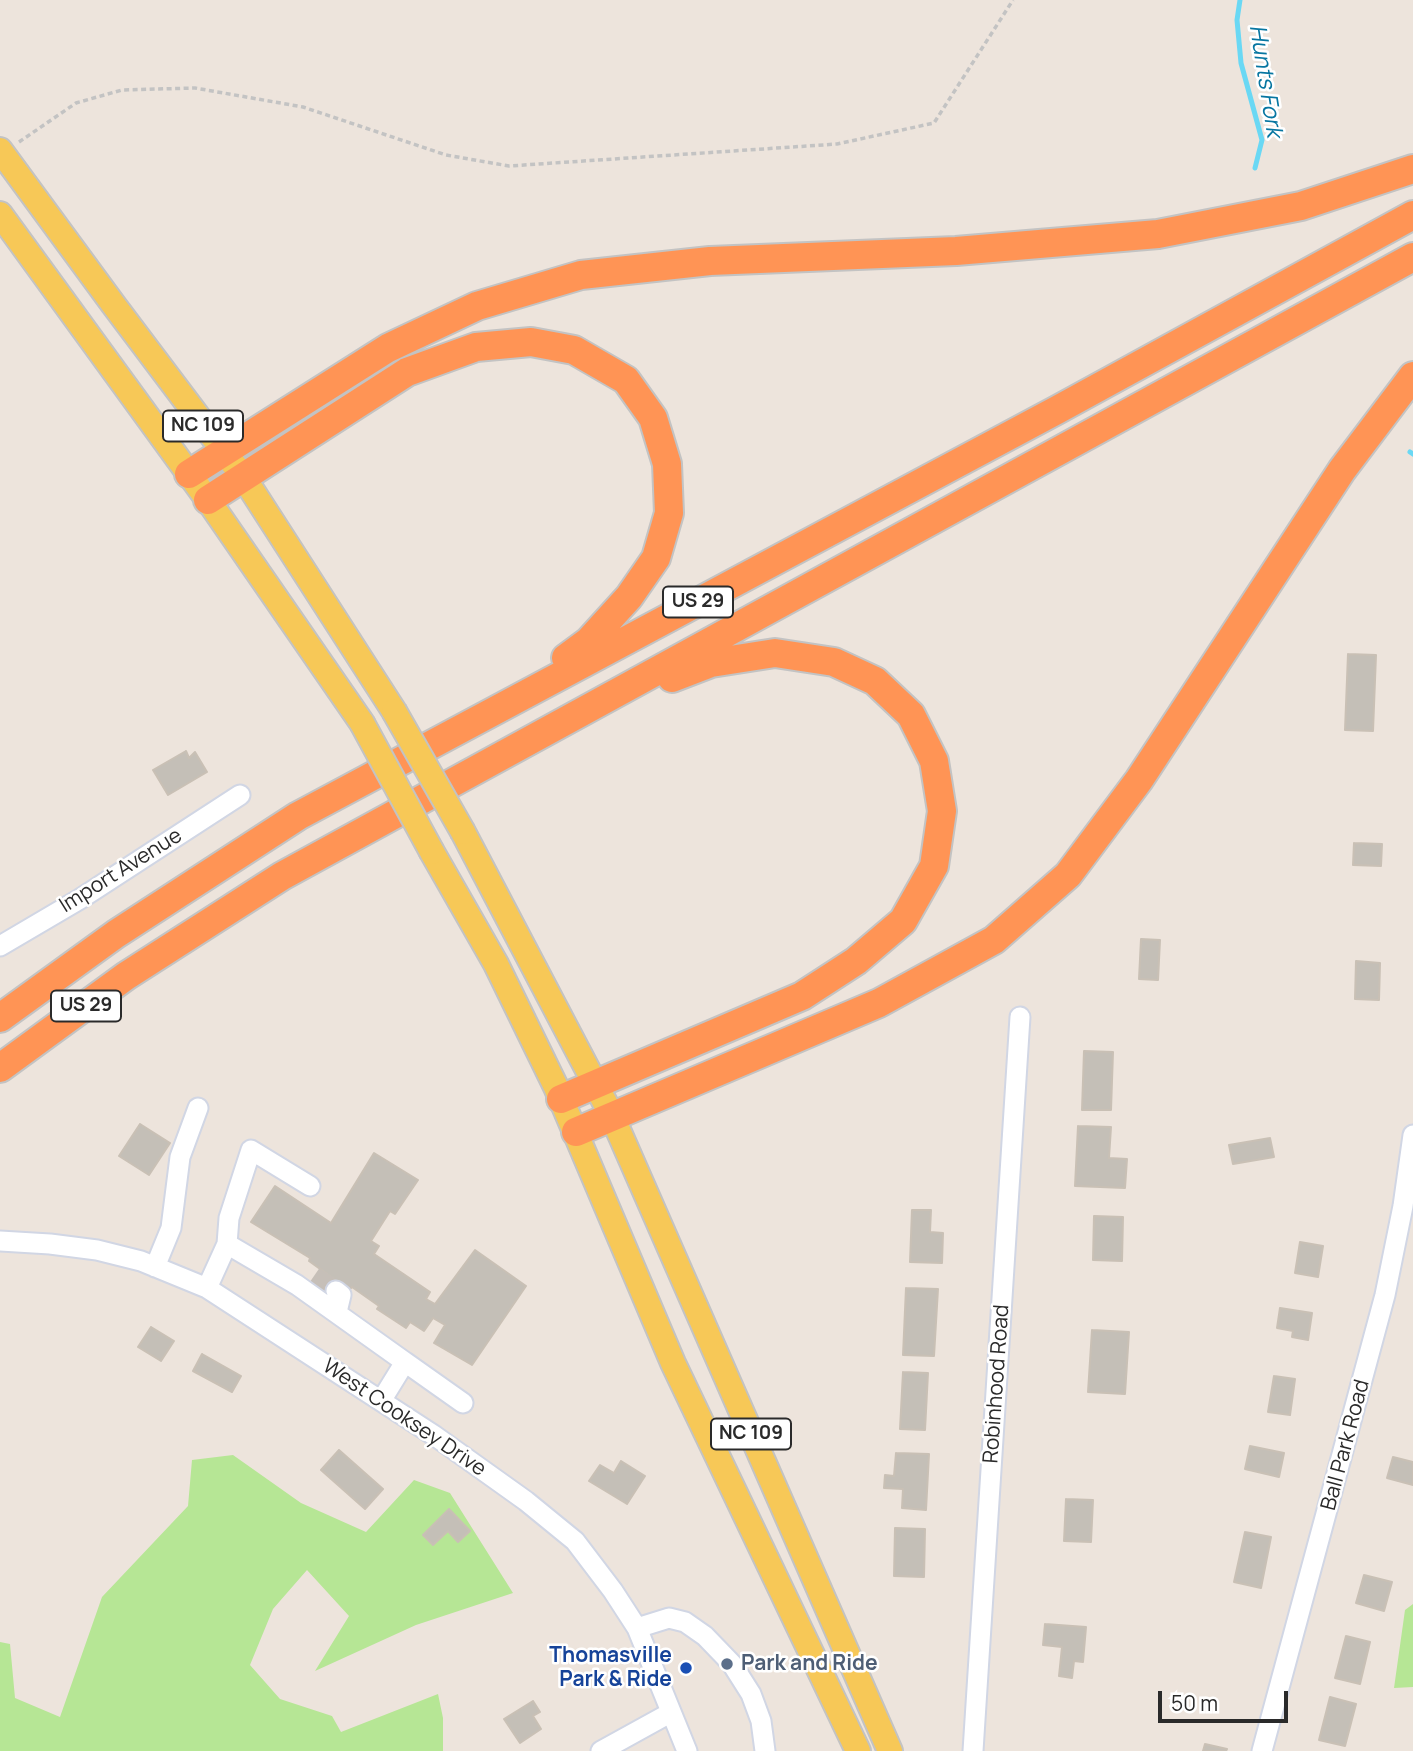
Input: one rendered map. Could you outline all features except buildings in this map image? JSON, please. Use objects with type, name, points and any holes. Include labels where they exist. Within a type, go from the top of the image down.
[{"type":"highway","points":[[189,474],[388,348],[477,306],[582,275],[710,261],[956,251],[1157,234],[1301,206],[1413,169]]},
{"type":"highway","name":"US 29","points":[[0,1018],[116,933],[298,816],[1057,411],[1413,215]]},
{"type":"highway","name":"US 29","points":[[0,1069],[126,976],[282,876],[1413,257]]},
{"type":"highway","points":[[208,500],[407,372],[476,346],[531,342],[574,350],[626,380],[653,418],[667,464],[669,513],[656,558],[629,597],[589,641],[504,706]]},
{"type":"highway","points":[[576,1132],[879,1003],[994,940],[1068,875],[1139,780],[1342,470],[1413,376]]},
{"type":"highway","points":[[561,1099],[802,996],[856,961],[903,921],[934,866],[942,811],[934,761],[911,715],[874,681],[834,662],[775,653],[711,663],[580,711]]},
{"type":"main road","name":"NC 109","points":[[1,151],[244,478],[394,711],[463,832],[612,1116],[890,1751]]},
{"type":"main road","name":"NC 109","points":[[0,214],[208,500],[362,723],[496,964],[576,1132],[673,1363],[858,1751]]},
{"type":"street","name":"Import Avenue","points":[[0,946],[80,899],[240,795]]},
{"type":"street","name":"Robinhood Road","points":[[974,1751],[1020,1017]]},
{"type":"street","points":[[155,1267],[171,1228],[180,1157],[198,1108]]},
{"type":"street","name":"Ball Park Road","points":[[1262,1751],[1385,1295],[1403,1206],[1413,1135]]},
{"type":"street","points":[[207,1288],[226,1244],[229,1218],[251,1150],[310,1186]]},
{"type":"street","name":"West Cooksey Drive","points":[[0,1241],[97,1250],[155,1267],[207,1288],[381,1401],[526,1501],[575,1541],[637,1628],[687,1751]]},
{"type":"street","points":[[226,1244],[305,1280],[337,1312],[463,1403]]},
{"type":"street","points":[[337,1291],[341,1295],[337,1312]]},
{"type":"street","points":[[381,1401],[405,1362]]},
{"type":"street","points":[[637,1628],[669,1618],[685,1622],[705,1636],[732,1664],[751,1694],[761,1721],[765,1751]]},
{"type":"street","points":[[601,1751],[670,1713]]},
{"type":"path","points":[[1,151],[76,103],[122,90],[195,88],[303,107],[446,155],[509,166],[836,144],[934,124],[1013,0]]},
{"type":"green space","points":[[233,1455],[301,1503],[366,1532],[414,1480],[450,1493],[513,1593],[416,1625],[315,1671],[349,1616],[307,1570],[273,1609],[250,1665],[280,1699],[332,1716],[341,1732],[438,1694],[443,1718],[443,1751],[0,1751],[0,1642],[10,1644],[15,1698],[60,1717],[102,1597],[188,1506],[192,1460]]},
{"type":"green space","points":[[1413,1604],[1413,1687],[1394,1688],[1405,1610]]},
{"type":"waterway","name":"Hunts Fork","points":[[1240,0],[1237,20],[1241,63],[1262,140],[1255,168]]},
{"type":"tunnel","points":[[314,1276],[336,1291]]},
{"type":"place","name":"Park and Ride","points":[[727,1664]]},
{"type":"place","name":"Thomasville Park & Ride","points":[[686,1668]]}]
